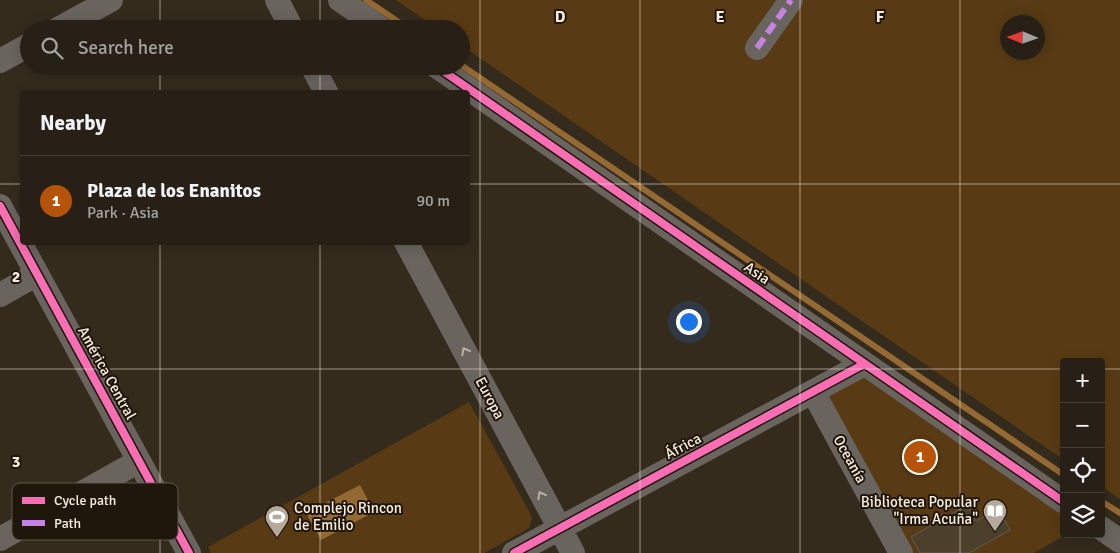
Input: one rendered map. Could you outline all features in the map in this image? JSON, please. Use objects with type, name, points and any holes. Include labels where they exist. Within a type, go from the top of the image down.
[{"type":"street","points":[[74,20],[110,0]]},
{"type":"street","points":[[276,0],[287,20]]},
{"type":"street","points":[[340,0],[369,20]]},
{"type":"street","points":[[757,48],[791,0]]},
{"type":"street","points":[[0,61],[20,50]]},
{"type":"street","points":[[317,75],[325,90]]},
{"type":"street","name":"Asia","points":[[449,75],[1060,499]]},
{"type":"street","name":"América Central","points":[[0,206],[20,243]]},
{"type":"street","name":"América Central","points":[[21,245],[151,483]]},
{"type":"street","name":"Europa","points":[[408,245],[573,553]]},
{"type":"street","points":[[0,295],[37,274]]},
{"type":"street","name":"África","points":[[514,553],[864,364]]},
{"type":"street","name":"Oceanía","points":[[813,392],[901,553]]},
{"type":"street","points":[[100,483],[139,461]]},
{"type":"street","points":[[1105,531],[1120,541]]},
{"type":"street","points":[[0,539],[12,532]]},
{"type":"street","name":"América Central","points":[[178,533],[189,553]]},
{"type":"shaded area","points":[[396,0],[1120,0],[1120,499],[1105,489],[1105,358],[1060,358],[1060,457],[470,51],[470,20],[425,20]]},
{"type":"shaded area","points":[[861,376],[871,378],[1060,511],[1060,538],[1034,553],[910,553],[827,394]]},
{"type":"shaded area","points":[[469,402],[530,513],[532,518],[529,528],[484,553],[211,553],[208,547]]},
{"type":"shaded area","points":[[360,485],[374,512],[321,540],[306,513]]},
{"type":"building","points":[[967,505],[976,521],[998,509],[1010,530],[969,553],[920,553],[911,537]]},
{"type":"waterway","points":[[366,0],[396,20]]},
{"type":"waterway","points":[[470,71],[1060,472]]},
{"type":"waterway","points":[[1105,504],[1120,513]]},
{"type":"marked path","points":[[757,48],[791,0]]},
{"type":"cycle path","points":[[449,75],[1060,499]]},
{"type":"cycle path","points":[[0,206],[20,243]]},
{"type":"cycle path","points":[[21,245],[151,483]]},
{"type":"cycle path","points":[[514,553],[864,364]]},
{"type":"cycle path","points":[[178,533],[189,553]]},
{"type":"place","name":"Plaza de los Enanitos","points":[[920,457]]},
{"type":"place","name":"Biblioteca Popular \"Irma Acuña\"","points":[[995,532]]},
{"type":"place","name":"Complejo Rincon de Emilio","points":[[277,538]]}]
